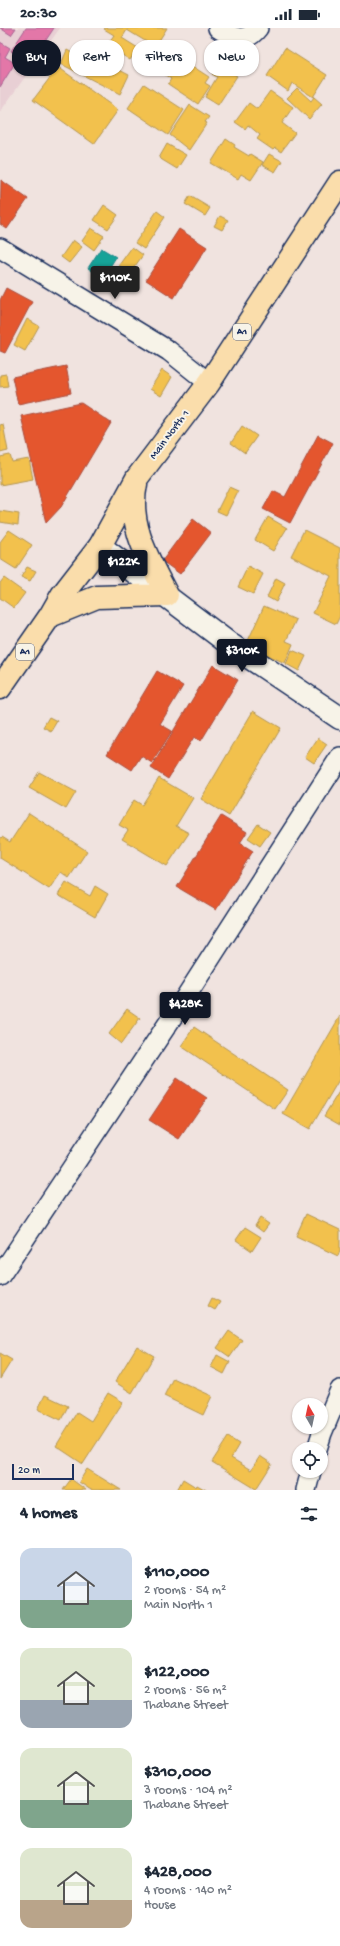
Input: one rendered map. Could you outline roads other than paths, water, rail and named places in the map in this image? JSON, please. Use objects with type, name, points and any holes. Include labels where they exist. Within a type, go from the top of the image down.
[{"type":"main road","name":"Main North 1","points":[[0,688],[50,616],[62,595],[100,546],[137,478],[209,383],[340,182]]},
{"type":"main road","points":[[50,616],[97,597],[167,595],[140,541],[136,522],[134,495],[137,478]]},
{"type":"street","points":[[218,28],[231,37],[243,39],[254,33],[258,28]]},
{"type":"street","points":[[0,248],[169,351],[209,383]]},
{"type":"street","points":[[100,546],[167,595],[231,645],[340,718]]},
{"type":"street","points":[[0,1276],[183,1001],[340,756]]},
{"type":"street","points":[[319,1442],[340,1390]]},
{"type":"street","points":[[306,1490],[309,1478]]}]
